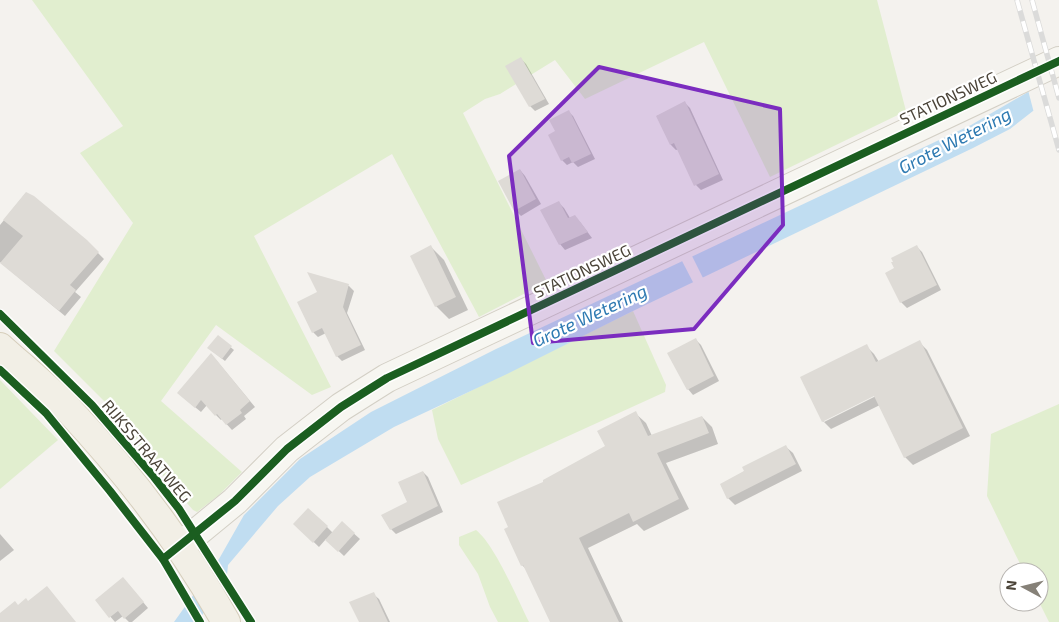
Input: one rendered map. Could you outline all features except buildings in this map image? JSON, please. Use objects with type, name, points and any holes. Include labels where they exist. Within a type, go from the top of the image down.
[{"type":"main road","name":"RIJKSSTRAATWEG","points":[[0,347],[66,407],[124,471],[179,547],[222,614]]},
{"type":"street","name":"STATIONSWEG","points":[[179,547],[235,501],[287,449],[341,408],[387,378],[1054,63]]},
{"type":"highlighted area","points":[[599,67],[780,109],[783,225],[694,329],[533,343],[509,156]]},
{"type":"green space","points":[[32,0],[877,0],[906,111],[770,177],[704,42],[585,99],[555,60],[500,94],[485,99],[463,113],[547,282],[479,317],[392,154],[254,236],[331,387],[312,395],[216,325],[161,401],[242,472],[219,495],[197,512],[193,510],[128,435],[130,429],[122,419],[54,351],[133,223],[80,153],[123,126]]},
{"type":"green space","points":[[633,311],[666,385],[665,392],[461,485],[438,439],[432,410]]},
{"type":"green space","points":[[0,380],[58,440],[0,489]]},
{"type":"green space","points":[[1059,404],[1059,622],[1049,622],[1044,612],[1049,612],[1049,562],[1019,562],[987,496],[991,434]]},
{"type":"green space","points":[[476,530],[491,547],[498,559],[529,622],[498,622],[490,607],[478,574],[459,545],[459,537]]},
{"type":"water","name":"Grote Wetering","points":[[1059,83],[1059,104],[1033,111],[1010,129],[973,148],[394,427],[310,477],[278,506],[228,565],[227,575],[198,622],[174,622],[219,559],[244,515],[300,459],[371,412],[496,349],[971,125],[1028,92]]},
{"type":"pier","points":[[1059,81],[1059,106],[1034,113],[1028,90]]},
{"type":"pier","points":[[691,254],[704,280],[694,284],[681,259]]},
{"type":"railway","points":[[1017,0],[1059,150]]},
{"type":"railway","points":[[1032,0],[1059,98]]},
{"type":"cycle path","points":[[163,559],[235,501],[287,449],[341,407],[387,378],[1059,61]]},
{"type":"cycle path","points":[[0,314],[92,405],[154,477],[179,509],[251,622]]},
{"type":"cycle path","points":[[0,370],[46,413],[110,491],[163,559],[200,622]]}]
